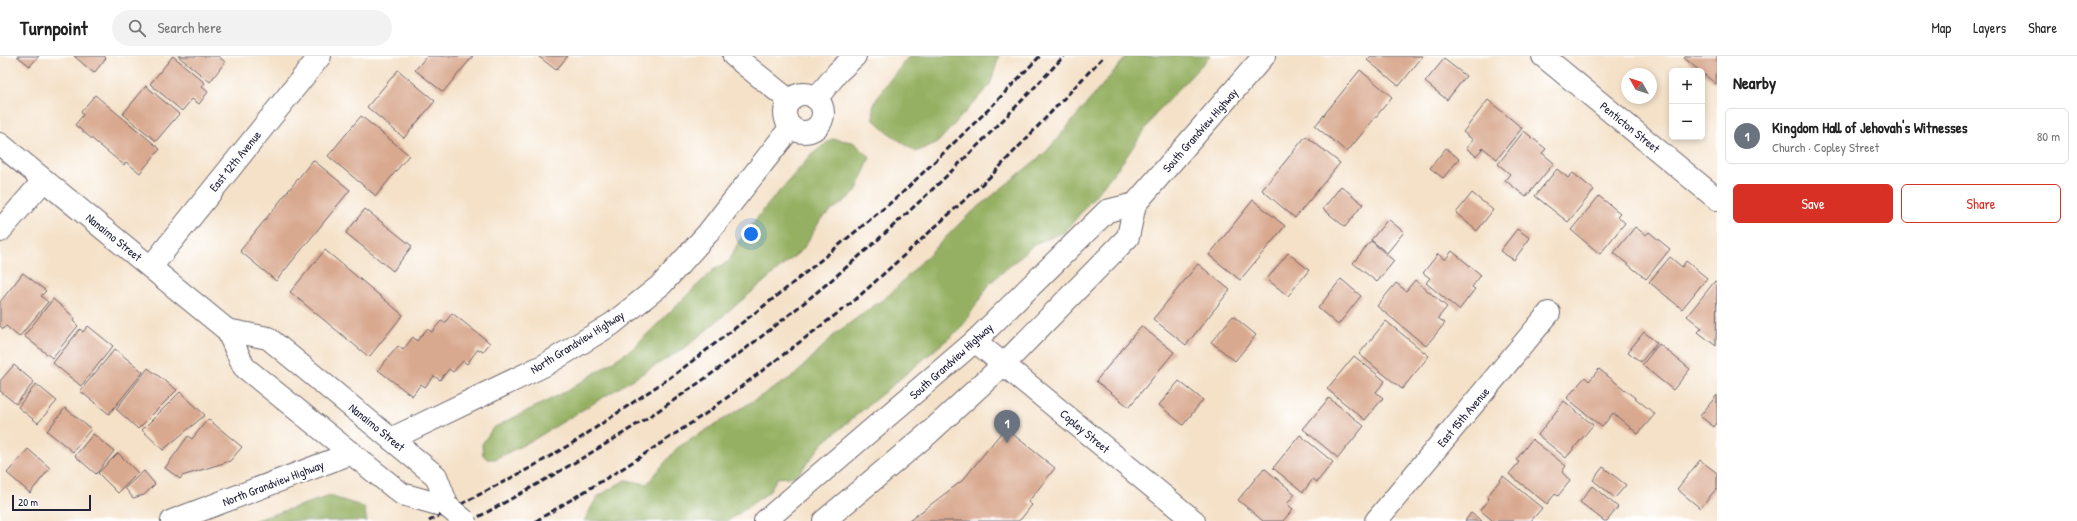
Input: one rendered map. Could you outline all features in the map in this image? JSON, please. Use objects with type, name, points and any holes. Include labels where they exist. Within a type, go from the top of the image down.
[{"type":"street","name":"East 12th Avenue","points":[[151,267],[320,56]]},
{"type":"street","points":[[734,56],[790,101]]},
{"type":"street","points":[[816,99],[838,72],[855,56]]},
{"type":"street","name":"South Grandview Highway","points":[[824,521],[929,433],[1004,364],[1128,237],[1135,204],[1264,56]]},
{"type":"street","name":"Penticton Street","points":[[1543,56],[1717,199]]},
{"type":"street","points":[[804,94],[816,99],[822,108],[821,120],[818,125],[808,131],[802,132],[791,127],[785,116],[785,109],[790,101],[797,95],[804,94]]},
{"type":"street","name":"North Grandview Highway","points":[[391,439],[545,365],[612,324],[662,284],[708,233],[791,127]]},
{"type":"street","name":"Nanaimo Street","points":[[0,144],[227,330],[244,367],[402,494],[448,507],[465,521]]},
{"type":"street","points":[[0,231],[44,180]]},
{"type":"street","name":"South Grandview Highway","points":[[765,521],[976,341],[1107,211],[1135,204]]},
{"type":"street","name":"East 15th Avenue","points":[[1376,521],[1549,313]]},
{"type":"street","name":"Nanaimo Street","points":[[227,330],[268,338],[436,476],[448,507]]},
{"type":"street","name":"Copley Street","points":[[976,341],[1194,521]]},
{"type":"street","name":"North Grandview Highway","points":[[172,521],[352,454]]},
{"type":"green space","points":[[909,56],[999,56],[990,85],[938,142],[916,152],[886,131],[874,120],[873,107],[881,91]]},
{"type":"green space","points":[[1127,56],[1210,56],[1157,112],[1124,160],[1065,232],[1036,243],[990,283],[961,328],[823,443],[797,476],[777,478],[769,492],[728,521],[584,521],[597,497],[625,480],[647,484],[677,448],[795,375],[836,333],[889,295],[965,218],[1046,152]]},
{"type":"green space","points":[[832,139],[853,142],[870,157],[856,192],[821,219],[803,249],[686,347],[533,440],[495,459],[487,459],[483,455],[482,444],[493,428],[569,390],[632,349],[713,270],[729,261],[739,241],[770,202],[812,154]]},
{"type":"green space","points":[[330,496],[364,507],[367,521],[253,521]]},
{"type":"building","points":[[17,56],[39,56],[30,66]]},
{"type":"building","points":[[74,56],[104,56],[106,58],[94,73]]},
{"type":"building","points":[[173,56],[205,83],[202,87],[208,92],[199,104],[192,99],[182,111],[150,84]]},
{"type":"building","points":[[178,56],[218,56],[225,62],[210,82]]},
{"type":"building","points":[[427,56],[473,56],[443,92],[415,70]]},
{"type":"building","points":[[538,56],[568,56],[556,70]]},
{"type":"building","points":[[1371,56],[1423,56],[1399,86],[1367,60]]},
{"type":"building","points":[[1686,56],[1717,56],[1716,84],[1705,75],[1705,68],[1696,68],[1684,58]]},
{"type":"building","points":[[1444,59],[1466,76],[1447,100],[1425,82]]},
{"type":"building","points":[[398,70],[435,101],[404,138],[367,107]]},
{"type":"building","points":[[1360,70],[1392,97],[1347,152],[1315,126]]},
{"type":"building","points":[[146,86],[179,114],[156,141],[123,114]]},
{"type":"building","points":[[95,95],[160,149],[140,173],[126,162],[124,165],[75,125],[83,115],[81,112]]},
{"type":"building","points":[[1488,100],[1522,128],[1497,159],[1483,148],[1476,156],[1466,148],[1473,140],[1463,132]]},
{"type":"building","points":[[361,116],[409,155],[376,196],[328,156]]},
{"type":"building","points":[[1524,131],[1546,149],[1542,153],[1554,163],[1526,197],[1505,180],[1510,174],[1498,164]]},
{"type":"building","points":[[1306,136],[1340,163],[1295,218],[1262,190]]},
{"type":"building","points":[[1446,148],[1459,159],[1443,178],[1430,168]]},
{"type":"building","points":[[313,160],[350,190],[276,281],[240,251]]},
{"type":"building","points":[[1557,169],[1568,178],[1573,173],[1594,190],[1568,222],[1535,196]]},
{"type":"building","points":[[1341,186],[1363,204],[1345,227],[1323,209]]},
{"type":"building","points":[[1472,193],[1493,210],[1477,231],[1456,213]]},
{"type":"building","points":[[1599,196],[1620,213],[1617,216],[1625,223],[1600,254],[1571,230]]},
{"type":"building","points":[[1253,200],[1285,226],[1240,280],[1209,255]]},
{"type":"building","points":[[365,209],[412,246],[393,271],[346,233]]},
{"type":"building","points":[[1388,219],[1404,232],[1387,253],[1371,240]]},
{"type":"building","points":[[1635,227],[1646,235],[1649,232],[1670,249],[1646,279],[1614,253]]},
{"type":"building","points":[[1517,229],[1530,238],[1514,260],[1500,251]]},
{"type":"building","points":[[1371,241],[1394,261],[1377,282],[1353,263]]},
{"type":"building","points":[[325,250],[403,315],[369,357],[290,292]]},
{"type":"building","points":[[1452,251],[1481,275],[1472,287],[1475,289],[1459,310],[1426,283],[1430,278],[1423,273],[1438,254],[1445,260]]},
{"type":"building","points":[[1288,253],[1309,270],[1288,296],[1267,279]]},
{"type":"building","points":[[1670,257],[1682,267],[1686,261],[1707,278],[1682,309],[1649,282]]},
{"type":"building","points":[[1198,264],[1230,290],[1186,345],[1153,319]]},
{"type":"building","points":[[23,273],[46,291],[41,296],[48,302],[19,337],[6,326],[3,329],[0,326],[0,302]]},
{"type":"building","points":[[1341,279],[1361,296],[1338,325],[1318,308]]},
{"type":"building","points":[[1415,280],[1447,307],[1438,318],[1445,323],[1426,346],[1377,306],[1396,283],[1406,291]]},
{"type":"building","points":[[1715,281],[1717,282],[1716,346],[1698,332],[1702,328],[1687,316]]},
{"type":"building","points":[[53,299],[75,318],[73,321],[78,326],[52,358],[24,336]]},
{"type":"building","points":[[452,313],[490,343],[483,352],[478,349],[467,364],[463,361],[453,372],[449,369],[440,380],[434,376],[425,387],[421,384],[412,396],[378,370],[398,346],[403,350],[413,337],[417,341],[427,329],[432,332],[441,321],[445,323]]},
{"type":"building","points":[[1233,316],[1256,335],[1235,361],[1211,342]]},
{"type":"building","points":[[1386,321],[1429,356],[1402,389],[1359,354]]},
{"type":"building","points":[[88,326],[113,346],[81,386],[53,363],[80,329],[83,332]]},
{"type":"building","points":[[1141,326],[1174,352],[1129,407],[1096,381]]},
{"type":"building","points":[[1644,332],[1657,343],[1641,362],[1628,352]]},
{"type":"building","points":[[1659,344],[1690,369],[1673,390],[1642,365]]},
{"type":"building","points":[[115,349],[143,372],[109,414],[80,391]]},
{"type":"building","points":[[1354,356],[1385,381],[1376,392],[1383,398],[1365,420],[1327,389]]},
{"type":"building","points":[[14,365],[34,382],[16,404],[0,391],[0,381]]},
{"type":"building","points":[[148,368],[177,390],[138,429],[116,409]]},
{"type":"building","points":[[1599,369],[1655,414],[1638,434],[1613,413],[1602,427],[1567,398],[1585,377],[1589,381]]},
{"type":"building","points":[[1179,381],[1203,400],[1183,425],[1159,405]]},
{"type":"building","points":[[36,384],[57,401],[38,423],[18,407]]},
{"type":"building","points":[[180,392],[205,415],[163,450],[142,430]]},
{"type":"building","points":[[1717,395],[1717,423],[1714,427],[1700,416]]},
{"type":"building","points":[[1329,398],[1364,426],[1338,458],[1303,429]]},
{"type":"building","points":[[1564,401],[1593,425],[1566,458],[1538,435]]},
{"type":"building","points":[[65,408],[91,429],[73,452],[47,431]]},
{"type":"building","points":[[208,419],[242,447],[230,461],[182,476],[180,479],[165,468],[188,436],[192,439]]},
{"type":"building","points":[[1005,428],[1055,468],[1028,502],[1032,505],[1021,519],[1018,521],[909,521],[963,480]]},
{"type":"building","points":[[93,434],[114,451],[96,474],[75,456]]},
{"type":"building","points":[[1300,435],[1333,462],[1317,482],[1313,479],[1303,492],[1273,468]]},
{"type":"building","points":[[1532,439],[1566,466],[1562,472],[1570,481],[1558,496],[1555,494],[1547,504],[1509,474],[1519,462],[1516,460]]},
{"type":"building","points":[[28,449],[50,468],[30,493],[7,473]]},
{"type":"building","points":[[118,453],[138,473],[118,493],[98,473]]},
{"type":"building","points":[[1700,460],[1717,473],[1717,488],[1700,508],[1677,489]]},
{"type":"building","points":[[1603,467],[1626,485],[1615,498],[1593,480]]},
{"type":"building","points":[[1264,468],[1295,494],[1287,504],[1293,509],[1283,521],[1263,521],[1238,500]]},
{"type":"building","points":[[144,471],[155,484],[144,495],[133,498],[125,488]]},
{"type":"building","points":[[1503,476],[1542,508],[1531,521],[1493,521],[1480,510],[1489,499],[1487,497]]},
{"type":"building","points":[[1592,486],[1618,507],[1607,521],[1604,521],[1580,502]]},
{"type":"building","points":[[1471,513],[1482,521],[1465,521]]},
{"type":"railway","points":[[429,521],[530,468],[576,441],[678,372],[782,292],[900,195],[989,109],[1040,56]]},
{"type":"railway","points":[[471,521],[577,461],[655,413],[732,359],[783,320],[833,279],[929,193],[1020,103],[1064,56]]},
{"type":"railway","points":[[536,521],[625,467],[708,412],[855,300],[992,175],[1104,56]]},
{"type":"place","name":"Kingdom Hall of Jehovah's Witnesses","points":[[1007,443]]}]
